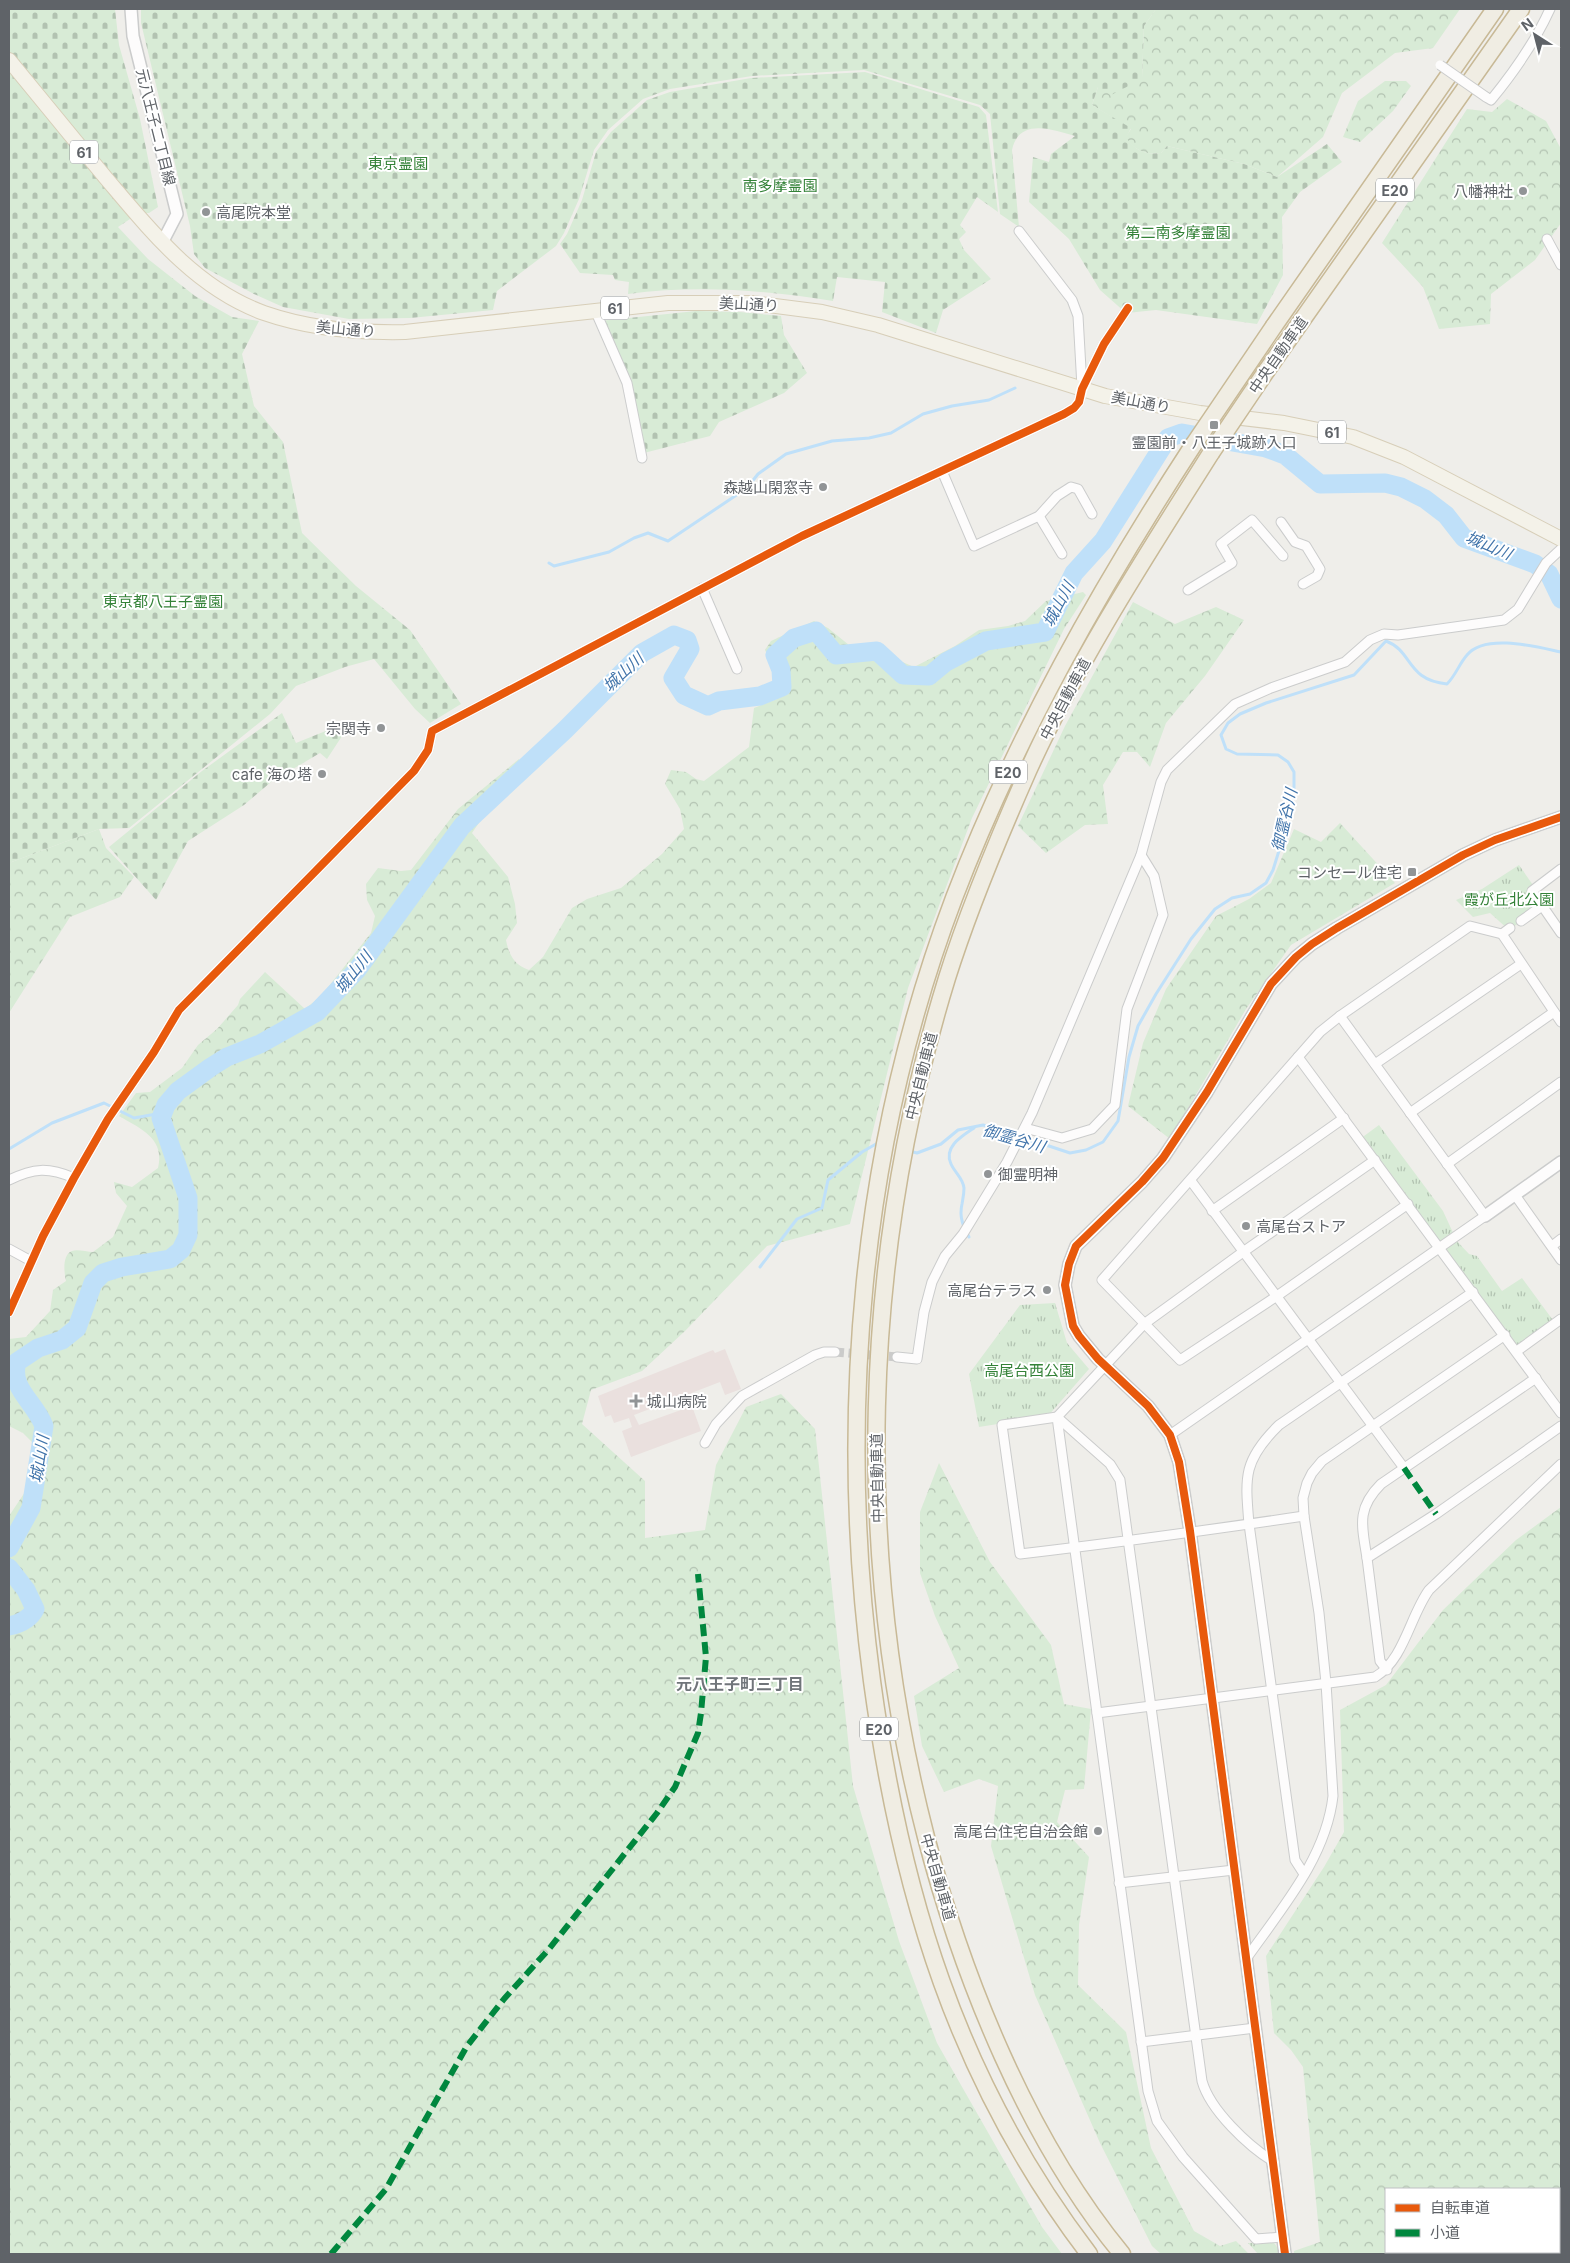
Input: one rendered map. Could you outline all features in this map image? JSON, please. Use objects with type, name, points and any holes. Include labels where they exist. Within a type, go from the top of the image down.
[{"type":"highway","name":"中央自動車道","points":[[1089,2254],[1051,2201],[1015,2143],[984,2084],[955,2022],[922,1923],[895,1821],[882,1749],[868,1649],[859,1551],[857,1470],[856,1396],[862,1310],[871,1230],[882,1159],[904,1063],[926,982],[953,901],[1023,738],[1077,637],[1149,513],[1274,326],[1495,9]]},
{"type":"highway","name":"中央自動車道","points":[[1122,2254],[1070,2180],[1043,2134],[1016,2085],[984,2012],[957,1943],[932,1860],[902,1731],[883,1593],[878,1522],[876,1432],[879,1337],[889,1243],[901,1163],[927,1050],[948,975],[973,905],[1030,766],[1081,668],[1132,577],[1211,453],[1267,370],[1521,9]]},
{"type":"main road","name":"美山通り","points":[[9,60],[142,222],[178,260],[206,282],[262,312],[307,325],[362,333],[405,332],[594,310],[701,302],[752,303],[797,308],[878,325],[1082,389],[1143,404],[1284,423],[1354,437],[1404,457],[1561,539]]},
{"type":"street","name":"元八王子二丁目線","points":[[131,9],[134,36],[177,214],[162,243]]},
{"type":"street","points":[[1438,64],[1491,100],[1502,87],[1542,26],[1550,9]]},
{"type":"street","points":[[1019,231],[1072,300],[1078,316],[1082,389]]},
{"type":"street","points":[[1547,239],[1561,265]]},
{"type":"street","points":[[9,1312],[31,1261],[74,1178],[108,1119],[154,1052],[179,1010],[367,821],[414,771],[428,750],[432,731],[831,522],[1074,408],[1079,402],[1082,389],[1111,332],[1128,308]]},
{"type":"street","points":[[594,310],[627,383],[642,458]]},
{"type":"street","points":[[942,471],[974,546],[1039,516],[1057,496],[1071,487],[1078,489],[1092,514]]},
{"type":"street","points":[[1039,516],[1062,554]]},
{"type":"street","points":[[1188,590],[1232,563],[1221,544],[1252,520],[1283,556]]},
{"type":"street","points":[[1281,522],[1295,542],[1306,546],[1320,569],[1317,576],[1303,584]]},
{"type":"street","points":[[897,1358],[917,1360],[924,1312],[932,1282],[945,1256],[965,1231],[1023,1131],[1141,855],[1166,770],[1235,704],[1271,688],[1345,662],[1370,640],[1384,634],[1398,635],[1504,620],[1518,609],[1538,574],[1546,563],[1561,549]]},
{"type":"street","points":[[702,588],[737,670]]},
{"type":"street","points":[[1285,2254],[1190,1531],[1179,1462],[1170,1435],[1148,1406],[1104,1365],[1079,1336],[1073,1326],[1065,1285],[1069,1264],[1076,1246],[1142,1182],[1163,1158],[1207,1092],[1271,984],[1296,957],[1312,944],[1463,855],[1495,840],[1561,817]]},
{"type":"street","points":[[1023,1131],[1062,1138],[1092,1129],[1115,1105],[1127,1009],[1163,915],[1154,876],[1141,855]]},
{"type":"street","points":[[1561,869],[1532,891],[1561,933]]},
{"type":"street","points":[[1521,921],[1542,906]]},
{"type":"street","points":[[1408,1204],[1277,1296],[1180,1360],[1102,1280],[1320,1032],[1340,1016],[1470,926],[1502,934],[1561,1022]]},
{"type":"street","points":[[1502,934],[1510,928]]},
{"type":"street","points":[[1375,1064],[1521,964]]},
{"type":"street","points":[[1410,1113],[1554,1012]]},
{"type":"street","points":[[1340,1016],[1485,1216]]},
{"type":"street","points":[[1298,1057],[1561,1413]]},
{"type":"street","points":[[1447,1164],[1561,1082]]},
{"type":"street","points":[[1212,1210],[1344,1118]]},
{"type":"street","points":[[1304,1516],[1020,1554],[1002,1425],[1057,1416],[1144,1324],[1375,1160]]},
{"type":"street","points":[[1170,1435],[1561,1162]]},
{"type":"street","points":[[9,1180],[21,1174],[41,1170],[56,1170],[74,1178]]},
{"type":"street","points":[[1191,1181],[1404,1468]]},
{"type":"street","points":[[1515,1195],[1561,1260]]},
{"type":"street","points":[[1552,1246],[1561,1240]]},
{"type":"street","points":[[9,1249],[31,1261]]},
{"type":"street","points":[[1304,1874],[1295,1860],[1249,1524],[1246,1488],[1251,1460],[1256,1449],[1279,1425],[1473,1292]]},
{"type":"street","points":[[1516,1351],[1561,1320]]},
{"type":"street","points":[[1246,1959],[1319,1850],[1331,1813],[1333,1796],[1326,1683],[1319,1613],[1304,1516],[1303,1498],[1312,1473],[1322,1461],[1505,1335]]},
{"type":"street","points":[[705,1443],[716,1424],[742,1396],[815,1355],[824,1352],[835,1352]]},
{"type":"street","points":[[1387,1670],[1380,1661],[1362,1524],[1364,1505],[1381,1484],[1536,1378]]},
{"type":"street","points":[[1057,1416],[1110,1464],[1120,1480],[1201,2076],[1208,2097],[1248,2144],[1274,2162]]},
{"type":"street","points":[[1057,1416],[1148,2091],[1157,2121],[1182,2157],[1256,2239],[1282,2238]]},
{"type":"street","points":[[1367,1558],[1436,1514],[1561,1426]]},
{"type":"street","points":[[1097,1713],[1375,1677],[1387,1670],[1421,1602],[1429,1590],[1561,1464]]},
{"type":"street","points":[[1119,1883],[1234,1870]]},
{"type":"street","points":[[1141,2042],[1255,2028]]},
{"type":"shaded area","name":"城山病院","points":[[725,1349],[741,1389],[725,1395],[720,1382],[634,1415],[639,1425],[692,1406],[701,1431],[631,1457],[622,1431],[632,1427],[629,1418],[614,1423],[611,1415],[605,1417],[598,1396],[713,1350],[715,1353]]},
{"type":"green space","name":"東京都八王子霊園","points":[[9,9],[115,9],[119,45],[140,119],[158,207],[149,213],[139,213],[118,227],[148,259],[195,296],[232,317],[259,321],[242,354],[254,406],[283,442],[302,533],[356,586],[410,630],[461,704],[430,723],[415,709],[374,659],[345,667],[296,686],[270,714],[129,828],[99,829],[9,863]]},
{"type":"green space","name":"東京霊園","points":[[141,9],[1156,9],[1144,26],[1142,79],[1111,95],[1098,87],[1092,105],[1131,128],[1126,138],[1134,146],[1145,153],[1161,153],[1167,146],[1244,164],[1277,177],[1327,144],[1342,162],[1300,192],[1282,217],[1283,275],[1257,324],[1156,310],[1126,313],[1100,290],[1069,239],[1029,202],[1033,157],[1049,162],[1051,154],[1075,136],[1038,128],[1029,129],[1016,140],[1012,150],[1019,227],[1000,214],[990,114],[980,105],[864,70],[752,76],[670,89],[643,99],[608,130],[594,150],[579,199],[556,246],[497,291],[493,310],[410,318],[349,319],[283,307],[205,268],[194,254],[190,226],[141,23]]},
{"type":"green space","points":[[1156,9],[1460,9],[1433,48],[1395,53],[1342,93],[1323,137],[1277,177],[1244,164],[1167,146],[1161,153],[1141,151],[1125,138],[1131,129],[1092,105],[1098,87],[1142,78],[1144,26]]},
{"type":"green space","name":"南多摩霊園","points":[[865,72],[979,107],[986,115],[998,212],[977,197],[960,225],[966,232],[959,239],[964,250],[991,279],[943,310],[936,333],[882,312],[885,282],[837,277],[833,301],[782,294],[705,289],[628,294],[629,282],[615,280],[613,275],[580,273],[560,244],[567,234],[582,200],[596,152],[611,132],[647,100],[670,92],[751,78]]},
{"type":"green space","points":[[1385,81],[1406,81],[1411,86],[1393,111],[1360,142],[1343,137],[1358,101]]},
{"type":"green space","points":[[1507,99],[1546,121],[1561,149],[1561,223],[1535,260],[1491,294],[1490,324],[1439,329],[1423,287],[1382,243],[1467,109],[1492,112]]},
{"type":"green space","points":[[696,311],[740,312],[781,316],[784,335],[807,373],[784,393],[719,422],[710,436],[640,454],[627,383],[600,321]]},
{"type":"green space","points":[[1083,592],[1086,595],[1064,629],[972,818],[908,988],[850,1224],[767,1246],[685,1331],[642,1371],[591,1390],[582,1424],[645,1481],[645,1538],[705,1530],[716,1465],[746,1407],[781,1394],[815,1429],[853,1786],[899,1941],[937,2043],[1042,2227],[1062,2254],[9,2254],[9,1516],[25,1492],[36,1446],[23,1433],[9,1426],[9,1339],[26,1337],[50,1311],[53,1290],[66,1281],[65,1260],[69,1253],[77,1250],[93,1252],[113,1237],[127,1206],[116,1193],[114,1182],[132,1187],[158,1168],[158,1149],[155,1142],[143,1130],[119,1116],[136,1093],[150,1092],[182,1068],[198,1045],[217,1029],[238,1005],[240,999],[265,972],[305,1009],[321,996],[371,933],[375,916],[367,900],[366,884],[378,868],[401,871],[411,870],[458,809],[519,759],[520,763],[472,833],[508,877],[515,904],[517,923],[506,940],[513,959],[529,970],[543,957],[572,908],[587,899],[621,888],[662,854],[684,829],[680,809],[665,784],[671,770],[686,772],[696,779],[704,781],[749,747],[754,708],[777,699],[777,675],[765,650],[771,641],[814,621],[828,628],[849,645],[866,646],[914,667],[955,646],[979,630],[1008,626],[1025,621],[1046,601]]},
{"type":"green space","points":[[1133,602],[1175,624],[1216,607],[1244,620],[1205,676],[1166,723],[1150,767],[1137,752],[1123,752],[1103,785],[1108,824],[1085,825],[1046,853],[1018,826],[1065,726]]},
{"type":"green space","points":[[282,713],[296,743],[343,724],[344,733],[327,759],[320,753],[271,782],[244,805],[188,841],[156,900],[109,847],[202,771]]},
{"type":"green space","points":[[1340,823],[1395,883],[1291,945],[1246,1009],[1170,1139],[1128,1106],[1143,1043],[1166,989],[1216,916],[1249,899],[1271,883],[1294,829],[1321,842]]},
{"type":"green space","points":[[99,829],[106,848],[134,877],[120,897],[70,917],[9,1013],[9,863]]},
{"type":"green space","name":"霞が丘北公園","points":[[1519,865],[1535,888],[1542,906],[1509,930],[1490,913],[1473,917],[1456,900],[1482,889]]},
{"type":"green space","points":[[1379,1125],[1443,1211],[1454,1238],[1469,1254],[1477,1256],[1502,1291],[1522,1278],[1555,1323],[1517,1351],[1360,1139]]},
{"type":"green space","name":"高尾台西公園","points":[[1055,1303],[1067,1343],[1089,1369],[1048,1416],[979,1427],[969,1374],[1020,1305]]},
{"type":"green space","points":[[939,1463],[990,1562],[1051,1645],[1064,1704],[1091,1709],[1084,1789],[1065,1790],[1057,1822],[1089,1857],[1079,1925],[1078,1985],[1126,2032],[1151,2148],[1194,2231],[1220,2246],[1236,2241],[1249,2254],[1161,2254],[1152,2246],[1100,2143],[1035,1995],[991,1846],[998,1786],[979,1779],[944,1792],[922,1746],[914,1696],[959,1668],[935,1616],[920,1573],[920,1512]]},
{"type":"green space","points":[[1561,1507],[1561,2254],[1294,2254],[1294,2251],[1320,2242],[1303,2067],[1291,2050],[1274,2033],[1266,1956],[1324,1867],[1344,1832],[1340,1710],[1386,1685],[1443,1610],[1516,1540]]},
{"type":"green space","points":[[1248,2243],[1274,2243],[1278,2248],[1279,2254],[1258,2254]]},
{"type":"waterway","points":[[549,563],[554,566],[609,552],[634,538],[648,533],[668,541],[747,488],[758,474],[786,454],[832,441],[869,438],[891,433],[923,414],[952,406],[989,400],[1015,388]]},
{"type":"waterway","name":"城山川","points":[[1167,431],[1174,436]]},
{"type":"waterway","name":"城山川","points":[[9,1548],[31,1508],[44,1426],[40,1417],[24,1395],[17,1380],[15,1371],[17,1362],[38,1348],[62,1340],[77,1328],[93,1283],[103,1273],[122,1267],[170,1259],[181,1250],[188,1235],[188,1198],[161,1118],[166,1105],[178,1091],[227,1057],[260,1044],[317,1012],[357,970],[462,826],[565,730],[642,653],[674,635],[687,640],[690,649],[673,678],[684,695],[708,706],[719,701],[760,696],[782,687],[781,670],[775,655],[794,638],[816,631],[836,655],[877,651],[903,675],[929,676],[946,662],[986,641],[1045,632],[1074,573],[1103,541],[1168,438],[1182,433],[1266,448],[1285,455],[1320,484],[1385,483],[1401,487],[1425,499],[1446,515],[1464,538],[1535,564],[1549,574],[1561,599]]},
{"type":"waterway","name":"御霊谷川","points":[[909,1151],[917,1153],[941,1144],[958,1130],[983,1125],[1001,1130],[1013,1139],[1049,1146],[1070,1153],[1086,1150],[1103,1142],[1118,1121],[1129,1057],[1138,1026],[1156,994],[1191,939],[1215,909],[1232,898],[1250,894],[1266,883],[1273,870],[1282,841],[1294,788],[1294,772],[1288,762],[1278,755],[1237,754],[1226,749],[1221,735],[1228,723],[1240,714],[1266,703],[1354,675],[1386,641],[1401,651],[1424,677],[1447,684],[1467,655],[1475,648],[1498,643],[1512,643],[1561,652]]},
{"type":"waterway","points":[[9,1149],[52,1123],[104,1103],[134,1118],[162,1113]]},
{"type":"waterway","name":"御霊谷川","points":[[969,1237],[961,1217],[963,1184],[949,1158],[955,1143],[974,1128]]},
{"type":"waterway","name":"御霊谷川","points":[[760,1267],[797,1219],[822,1208],[828,1180],[862,1152],[876,1144],[881,1145]]},
{"type":"waterway","name":"城山川","points":[[9,1568],[26,1590],[35,1609],[24,1620],[9,1626]]},
{"type":"tunnel","points":[[835,1352],[897,1357]]},
{"type":"marked path","points":[[1404,1468],[1436,1514]]},
{"type":"marked path","points":[[331,2254],[386,2189],[467,2046],[504,1999],[549,1949],[657,1813],[675,1787],[698,1733],[701,1713],[706,1657],[698,1574]]},
{"type":"cycle path","points":[[9,1312],[43,1236],[74,1178],[108,1119],[154,1052],[179,1010],[414,771],[428,750],[432,731],[802,536],[1074,408],[1079,402],[1082,389],[1104,344],[1128,308]]},
{"type":"cycle path","points":[[1285,2254],[1190,1531],[1179,1462],[1170,1435],[1148,1406],[1098,1359],[1073,1326],[1065,1285],[1069,1264],[1076,1246],[1142,1182],[1163,1158],[1207,1092],[1271,984],[1296,957],[1337,928],[1463,855],[1495,840],[1561,817]]},
{"type":"place","name":"八幡神社","points":[[1523,191]]},
{"type":"place","name":"高尾院本堂","points":[[206,212]]},
{"type":"place","name":"霊園前・八王子城跡入口","points":[[1214,425]]},
{"type":"place","name":"森越山閑窓寺","points":[[823,487]]},
{"type":"place","name":"宗関寺","points":[[381,728]]},
{"type":"place","name":"cafe 海の塔","points":[[322,774]]},
{"type":"place","name":"コンセール住宅","points":[[1412,872]]},
{"type":"place","name":"御霊明神","points":[[988,1174]]},
{"type":"place","name":"高尾台ストア","points":[[1246,1226]]},
{"type":"place","name":"高尾台テラス","points":[[1047,1290]]},
{"type":"place","name":"城山病院","points":[[636,1401]]},
{"type":"place","name":"高尾台住宅自治会館","points":[[1098,1831]]},
{"type":"district","name":"元八王子町三丁目","points":[[740,1684]]},
{"type":"park label","name":"第二南多摩霊園","points":[[1178,232]]}]
